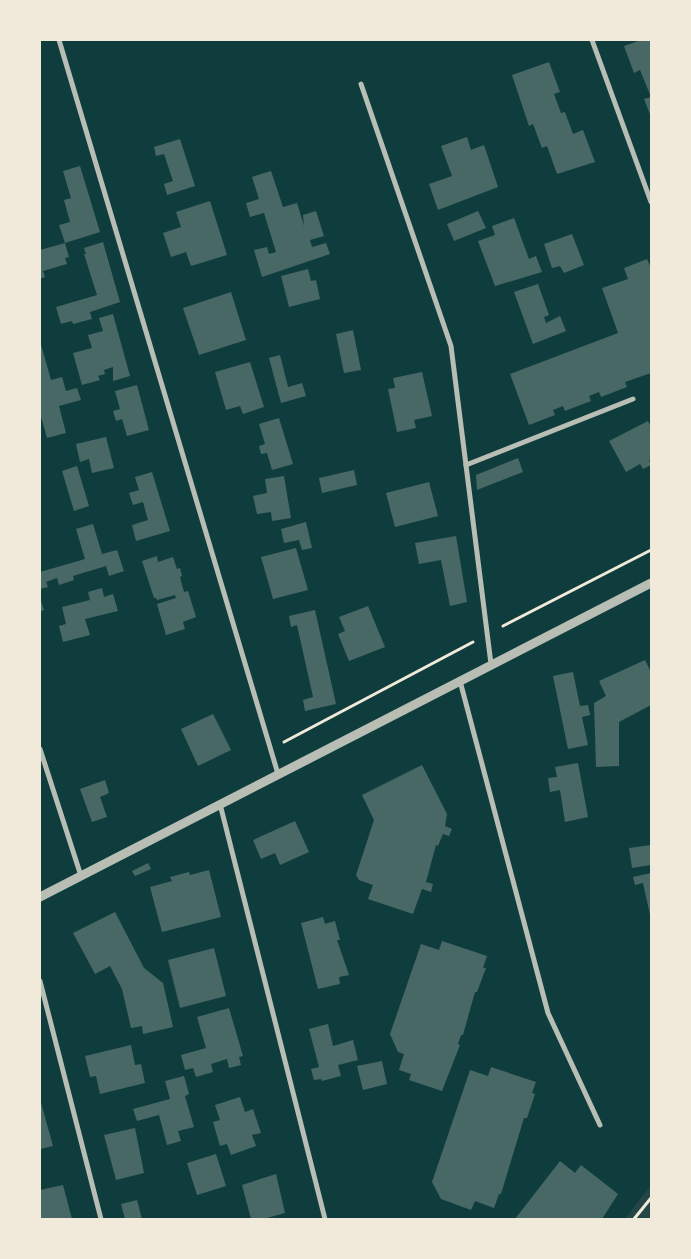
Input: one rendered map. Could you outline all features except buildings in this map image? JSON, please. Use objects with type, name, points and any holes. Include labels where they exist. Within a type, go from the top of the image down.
[{"type":"street","points":[[59,40],[269,750],[278,774]]},
{"type":"street","points":[[592,40],[651,202]]},
{"type":"street","points":[[361,84],[450,346],[491,664]]},
{"type":"street","points":[[466,465],[633,400]]},
{"type":"street","points":[[40,898],[651,583]]},
{"type":"street","points":[[460,681],[548,1013],[600,1125]]},
{"type":"street","points":[[40,749],[81,876]]},
{"type":"street","points":[[220,804],[325,1219]]},
{"type":"street","points":[[40,982],[101,1219]]},
{"type":"path","points":[[269,750],[487,634],[651,550]]},
{"type":"path","points":[[634,1219],[651,1198]]},
{"type":"shaded area","points":[[651,1185],[651,1219],[625,1219]]}]
